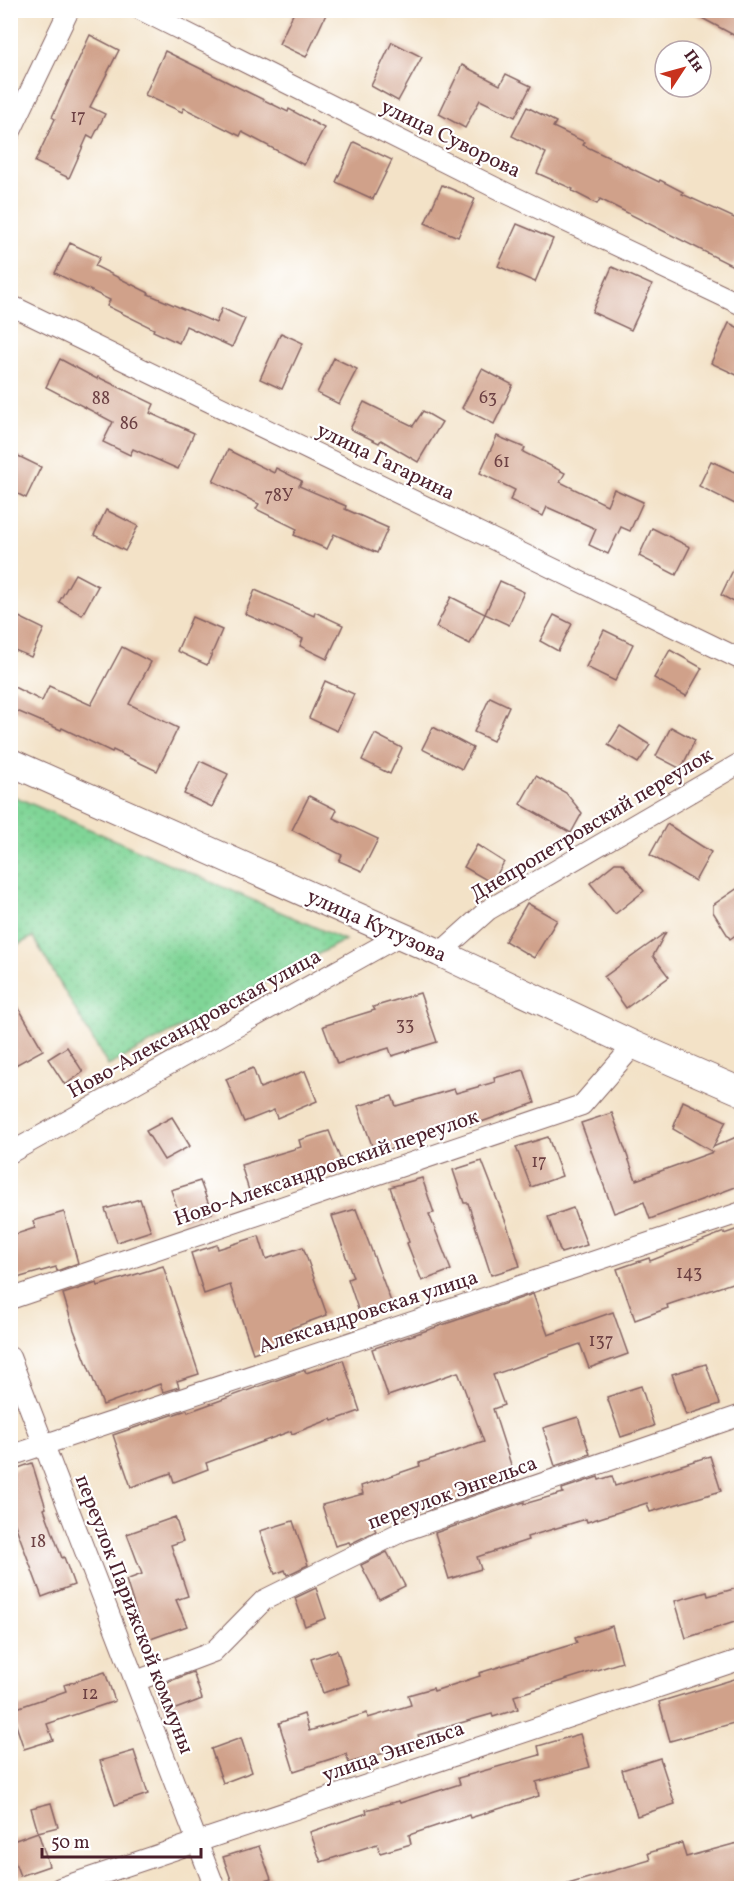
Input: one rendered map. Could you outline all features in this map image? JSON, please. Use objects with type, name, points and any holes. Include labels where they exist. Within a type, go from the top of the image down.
[{"type":"main road","name":"улица Кутузова","points":[[10,762],[401,935],[634,1045],[741,1092]]},
{"type":"street","points":[[10,133],[69,10]]},
{"type":"street","name":"улица Суворова","points":[[141,10],[504,192],[741,305]]},
{"type":"street","name":"улица Гагарина","points":[[10,305],[741,660]]},
{"type":"street","name":"Днепропетровский переулок","points":[[440,953],[488,910],[741,762]]},
{"type":"street","name":"Ново-Александровская улица","points":[[10,1154],[401,935]]},
{"type":"street","name":"Ново-Александровский переулок","points":[[10,1299],[582,1105],[634,1045]]},
{"type":"street","name":"Александровская улица","points":[[10,1455],[741,1212]]},
{"type":"street","name":"переулок Парижской коммуны","points":[[10,1357],[215,1888]]},
{"type":"street","name":"переулок Энгельса","points":[[135,1682],[213,1652],[264,1600],[403,1531],[741,1414]]},
{"type":"street","name":"улица Энгельса","points":[[60,1888],[741,1659]]},
{"type":"green space","points":[[11,795],[345,940],[108,1066],[33,937],[11,948]]},
{"type":"building","points":[[295,10],[328,10],[306,57],[279,44]]},
{"type":"building","points":[[687,10],[741,10],[741,39]]},
{"type":"building","points":[[90,35],[119,50],[90,107],[105,114],[93,138],[88,135],[69,178],[35,162],[55,119],[52,117]]},
{"type":"building","points":[[392,42],[422,57],[398,101],[371,86]]},
{"type":"building","points":[[165,51],[288,112],[289,109],[324,128],[304,165],[242,132],[240,136],[184,108],[182,112],[145,95]]},
{"type":"building","points":[[462,65],[500,85],[506,74],[531,86],[515,117],[480,100],[465,128],[439,114]]},
{"type":"building","points":[[527,107],[556,122],[553,127],[585,142],[583,145],[659,182],[660,180],[683,192],[682,194],[741,221],[741,247],[733,266],[600,199],[597,204],[572,191],[573,189],[537,173],[546,153],[512,136]]},
{"type":"building","points":[[354,142],[392,160],[373,199],[336,182]]},
{"type":"building","points":[[442,185],[475,199],[458,237],[425,223]]},
{"type":"building","points":[[517,224],[553,239],[535,282],[498,266]]},
{"type":"building","points":[[70,243],[100,257],[95,266],[148,294],[216,323],[222,308],[245,319],[232,347],[186,326],[179,343],[107,306],[110,300],[55,273]]},
{"type":"building","points":[[612,267],[652,285],[631,330],[592,312]]},
{"type":"building","points":[[729,323],[741,329],[741,377],[711,363]]},
{"type":"building","points":[[281,333],[303,343],[282,389],[260,379]]},
{"type":"building","points":[[334,358],[357,369],[339,404],[317,393]]},
{"type":"building","points":[[60,359],[97,379],[98,377],[154,404],[150,413],[194,433],[178,469],[133,449],[130,455],[103,442],[113,422],[46,387]]},
{"type":"building","points":[[482,369],[513,385],[494,424],[462,408]]},
{"type":"building","points":[[364,402],[413,426],[423,411],[442,422],[418,462],[381,440],[379,443],[350,429]]},
{"type":"building","points":[[497,436],[525,448],[523,452],[565,473],[560,482],[607,505],[614,489],[643,502],[630,531],[621,527],[608,554],[589,545],[596,529],[547,507],[543,516],[510,500],[515,490],[480,473]]},
{"type":"building","points":[[228,450],[274,473],[276,468],[302,481],[299,486],[346,506],[345,509],[388,528],[377,553],[334,534],[327,549],[294,535],[297,529],[256,509],[259,504],[213,481]]},
{"type":"building","points":[[10,452],[41,467],[26,498],[10,490]]},
{"type":"building","points":[[711,461],[741,475],[741,507],[699,486]]},
{"type":"building","points":[[106,510],[138,526],[125,551],[94,535]]},
{"type":"building","points":[[652,528],[690,547],[676,575],[639,556]]},
{"type":"building","points":[[741,554],[741,606],[721,595]]},
{"type":"building","points":[[75,574],[98,586],[82,615],[59,602]]},
{"type":"building","points":[[500,581],[524,592],[509,625],[485,614]]},
{"type":"building","points":[[255,590],[314,616],[315,612],[343,625],[327,659],[300,646],[303,639],[245,614]]},
{"type":"building","points":[[451,597],[485,614],[470,644],[436,627]]},
{"type":"building","points":[[554,615],[572,624],[558,651],[540,641]]},
{"type":"building","points":[[17,616],[44,629],[31,657],[10,648],[10,629]]},
{"type":"building","points":[[192,617],[222,630],[207,665],[177,651]]},
{"type":"building","points":[[604,630],[633,644],[615,681],[586,667]]},
{"type":"building","points":[[122,647],[151,662],[129,704],[178,728],[157,771],[62,728],[61,730],[10,708],[10,685],[42,701],[49,686],[91,705]]},
{"type":"building","points":[[670,650],[702,668],[686,696],[654,678]]},
{"type":"building","points":[[325,681],[354,694],[337,731],[309,718]]},
{"type":"building","points":[[490,697],[509,706],[493,741],[474,732]]},
{"type":"building","points":[[620,726],[650,745],[638,763],[608,745]]},
{"type":"building","points":[[433,727],[473,748],[462,769],[422,749]]},
{"type":"building","points":[[671,727],[695,740],[681,769],[656,756]]},
{"type":"building","points":[[375,734],[402,748],[390,774],[362,760]]},
{"type":"building","points":[[200,761],[228,774],[212,807],[184,794]]},
{"type":"building","points":[[536,776],[566,793],[582,813],[571,833],[520,804]]},
{"type":"building","points":[[309,796],[337,810],[333,818],[378,839],[362,871],[339,861],[342,855],[292,830]]},
{"type":"building","points":[[667,824],[711,852],[695,881],[650,855]]},
{"type":"building","points":[[477,845],[504,862],[492,883],[464,867]]},
{"type":"building","points":[[615,863],[622,863],[644,891],[615,914],[590,883]]},
{"type":"building","points":[[741,886],[741,931],[730,939],[713,912],[713,905]]},
{"type":"building","points":[[527,903],[557,920],[534,958],[505,941]]},
{"type":"building","points":[[666,932],[653,956],[669,977],[626,1008],[604,977]]},
{"type":"building","points":[[10,993],[43,1050],[10,1068]]},
{"type":"building","points":[[420,993],[437,1042],[392,1056],[389,1048],[337,1064],[323,1026],[375,1010],[373,1007]]},
{"type":"building","points":[[67,1047],[83,1072],[65,1085],[48,1059]]},
{"type":"building","points":[[253,1068],[260,1088],[305,1071],[317,1101],[277,1118],[274,1110],[244,1122],[226,1079]]},
{"type":"building","points":[[524,1070],[535,1103],[470,1126],[469,1123],[407,1141],[408,1144],[375,1154],[358,1106],[392,1096],[396,1106],[454,1089],[456,1093],[495,1082],[494,1078]]},
{"type":"building","points":[[683,1101],[726,1121],[713,1147],[741,1135],[741,1185],[650,1219],[644,1202],[614,1213],[581,1123],[612,1113],[636,1180],[713,1152],[673,1129]]},
{"type":"building","points":[[172,1117],[190,1146],[164,1160],[146,1131]]},
{"type":"building","points":[[329,1131],[344,1168],[251,1197],[241,1165],[301,1147],[299,1140]]},
{"type":"building","points":[[548,1137],[562,1176],[531,1187],[516,1147]]},
{"type":"building","points":[[482,1161],[520,1266],[491,1275],[468,1203],[464,1203],[453,1170]]},
{"type":"building","points":[[422,1178],[434,1213],[429,1214],[451,1270],[422,1281],[407,1243],[409,1242],[390,1187]]},
{"type":"building","points":[[200,1181],[212,1213],[182,1222],[171,1190]]},
{"type":"building","points":[[140,1199],[151,1231],[117,1242],[105,1209]]},
{"type":"building","points":[[573,1208],[587,1245],[561,1253],[548,1217]]},
{"type":"building","points":[[356,1209],[393,1307],[361,1318],[348,1279],[353,1277],[332,1216]]},
{"type":"building","points":[[64,1212],[78,1263],[57,1271],[56,1267],[10,1280],[10,1236],[35,1228],[33,1221]]},
{"type":"building","points":[[741,1228],[741,1280],[667,1305],[668,1308],[635,1320],[617,1269],[649,1258],[650,1261],[724,1232],[724,1234]]},
{"type":"building","points":[[259,1236],[266,1259],[303,1247],[327,1315],[289,1329],[292,1339],[253,1353],[230,1285],[204,1294],[191,1253],[217,1245],[218,1249]]},
{"type":"building","points":[[163,1266],[199,1374],[177,1381],[179,1387],[163,1392],[160,1384],[103,1405],[74,1330],[63,1294]]},
{"type":"building","points":[[533,1294],[548,1335],[613,1312],[628,1354],[589,1368],[580,1344],[493,1375],[504,1405],[493,1409],[516,1480],[373,1526],[376,1531],[350,1544],[349,1542],[335,1546],[322,1505],[363,1494],[361,1486],[420,1466],[419,1463],[484,1442],[458,1372],[388,1396],[372,1349]]},
{"type":"building","points":[[343,1360],[360,1411],[292,1434],[291,1431],[206,1463],[208,1469],[174,1482],[171,1473],[131,1487],[113,1435],[187,1410],[188,1412],[305,1370],[306,1373]]},
{"type":"building","points":[[706,1364],[720,1404],[686,1415],[672,1374]]},
{"type":"building","points":[[641,1386],[654,1426],[621,1437],[607,1397]]},
{"type":"building","points":[[578,1417],[590,1454],[555,1466],[543,1428]]},
{"type":"building","points":[[710,1456],[721,1491],[650,1512],[647,1503],[587,1522],[586,1519],[527,1537],[528,1540],[477,1557],[481,1569],[449,1579],[435,1533],[524,1502],[524,1504],[563,1493],[562,1489],[598,1477],[599,1480],[612,1476],[615,1486]]},
{"type":"building","points":[[32,1463],[46,1508],[44,1509],[74,1585],[42,1597],[10,1511],[10,1471]]},
{"type":"building","points":[[175,1517],[183,1541],[171,1545],[188,1596],[176,1600],[187,1626],[145,1641],[126,1580],[142,1574],[127,1534]]},
{"type":"building","points":[[293,1521],[308,1565],[287,1575],[285,1570],[275,1574],[260,1531]]},
{"type":"building","points":[[387,1552],[405,1586],[379,1599],[361,1565]]},
{"type":"building","points":[[741,1587],[741,1620],[686,1638],[675,1601],[707,1592],[708,1596]]},
{"type":"building","points":[[316,1588],[326,1618],[305,1626],[295,1598]]},
{"type":"building","points":[[612,1626],[622,1662],[514,1696],[518,1709],[418,1735],[421,1743],[349,1763],[346,1754],[294,1771],[279,1723],[304,1714],[309,1731],[367,1713],[368,1718],[411,1705],[408,1695],[433,1688],[434,1691],[480,1676],[479,1673],[577,1643],[575,1638]]},
{"type":"building","points":[[337,1650],[349,1684],[323,1693],[311,1659]]},
{"type":"building","points":[[105,1672],[115,1701],[47,1724],[53,1740],[24,1749],[11,1710],[66,1691],[64,1685]]},
{"type":"building","points":[[193,1672],[202,1699],[165,1713],[155,1687]]},
{"type":"building","points":[[741,1677],[741,1721],[670,1741],[659,1702]]},
{"type":"building","points":[[580,1734],[590,1767],[536,1782],[539,1796],[470,1818],[469,1815],[409,1835],[411,1844],[380,1853],[377,1844],[321,1862],[310,1832],[367,1813],[366,1810],[399,1801],[400,1803],[460,1784],[458,1778],[540,1755],[538,1746]]},
{"type":"building","points":[[241,1738],[252,1772],[223,1783],[211,1749]]},
{"type":"building","points":[[134,1751],[148,1794],[115,1805],[100,1761]]},
{"type":"building","points":[[660,1758],[675,1804],[637,1816],[622,1770]]},
{"type":"building","points":[[51,1803],[58,1827],[38,1832],[31,1808]]},
{"type":"building","points":[[38,1832],[49,1866],[20,1876],[10,1849],[10,1842]]},
{"type":"building","points":[[741,1842],[741,1883],[722,1888],[569,1888],[568,1884],[650,1860],[648,1853],[682,1843],[686,1857]]},
{"type":"building","points":[[259,1846],[271,1879],[234,1888],[223,1857]]}]
